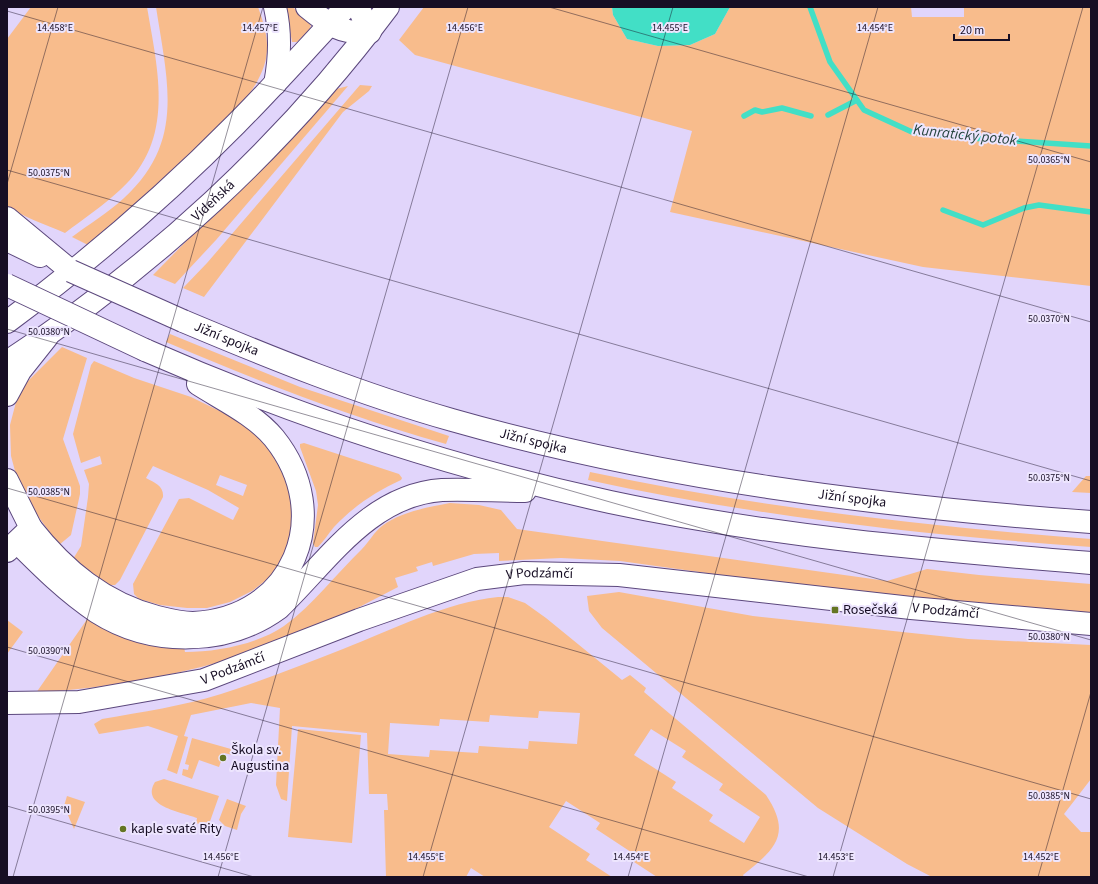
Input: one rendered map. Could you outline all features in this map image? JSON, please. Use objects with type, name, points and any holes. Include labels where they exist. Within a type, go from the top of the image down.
[{"type":"main road","points":[[274,7],[279,32],[280,49],[274,84]]},
{"type":"main road","points":[[307,7],[329,25],[348,32],[370,32],[358,7]]},
{"type":"main road","points":[[7,322],[149,207],[231,129],[346,7]]},
{"type":"main road","name":"Vídeňská","points":[[7,362],[50,334],[142,264],[225,190],[309,104],[370,32],[388,7]]},
{"type":"main road","name":"Jižní spojka","points":[[11,233],[72,271],[183,321],[287,364],[394,402],[487,430],[567,449],[669,469],[815,493],[981,513],[1091,522]]},
{"type":"main road","points":[[7,285],[145,350],[247,393],[364,436],[488,473],[562,491],[663,512],[810,534],[907,546],[1091,563]]},
{"type":"main road","points":[[7,395],[20,370],[50,334]]},
{"type":"main road","points":[[16,538],[58,559],[97,592],[114,602],[131,609],[168,620],[192,623],[205,622],[235,613],[267,595],[289,569],[301,541],[304,510],[297,480],[283,451],[274,438],[258,423],[145,350]]},
{"type":"main road","points":[[7,480],[16,538],[46,572],[98,613],[120,623],[160,636],[195,638],[232,632],[266,618],[279,608],[367,519],[396,502],[410,497],[442,490],[562,491]]},
{"type":"main road","name":"V Podzámčí","points":[[7,703],[79,702],[204,680],[359,620],[477,579],[524,573],[619,575],[911,608],[1091,624]]},
{"type":"shaded area","points":[[31,7],[147,7],[155,56],[159,104],[156,127],[149,149],[138,170],[120,190],[65,233],[7,206],[7,39]]},
{"type":"shaded area","points":[[156,7],[258,7],[265,29],[267,43],[264,66],[252,91],[225,122],[156,186],[88,245],[72,237],[105,214],[124,198],[144,177],[157,155],[164,132],[167,109],[167,85]]},
{"type":"shaded area","points":[[286,7],[292,7],[312,20],[310,29],[297,42],[292,42]]},
{"type":"shaded area","points":[[424,7],[612,7],[613,15],[627,39],[658,46],[690,45],[715,34],[730,7],[911,7],[912,17],[964,17],[964,7],[1091,7],[1091,286],[923,267],[670,212],[692,131],[415,55],[399,40]]},
{"type":"shaded area","points":[[612,7],[730,7],[715,34],[690,45],[658,46],[627,39],[613,15]]},
{"type":"shaded area","points":[[360,85],[372,86],[369,91],[343,112],[204,297],[183,288],[207,263]]},
{"type":"shaded area","points":[[348,86],[216,240],[175,284],[153,275],[336,89]]},
{"type":"shaded area","points":[[170,334],[300,387],[449,436],[446,444],[304,398],[235,371],[166,342]]},
{"type":"shaded area","points":[[62,347],[87,358],[63,439],[80,486],[80,494],[71,535],[59,545],[35,512],[15,471],[11,456],[10,425],[16,402],[25,384]]},
{"type":"shaded area","points":[[94,361],[134,378],[191,397],[242,422],[270,447],[288,483],[294,520],[283,558],[270,577],[252,591],[230,602],[207,608],[187,608],[160,605],[139,599],[134,594],[133,584],[179,499],[189,498],[233,520],[239,508],[208,490],[153,466],[146,478],[156,483],[160,487],[163,497],[120,580],[115,585],[109,585],[73,559],[81,546],[88,497],[89,484],[84,470],[102,464],[100,456],[81,463],[73,434],[91,365]],"holes":[[[220,475],[247,485],[243,496],[216,485]]]},
{"type":"shaded area","points":[[304,443],[399,474],[402,478],[401,480],[382,489],[349,512],[334,527],[318,547],[315,547],[313,543],[318,505],[316,491],[300,447],[300,444]]},
{"type":"shaded area","points":[[590,472],[714,495],[839,514],[965,528],[1091,539],[1091,547],[964,537],[776,514],[650,493],[588,480]]},
{"type":"shaded area","points":[[1086,476],[1091,476],[1091,493],[1072,492]]},
{"type":"shaded area","points":[[450,503],[479,505],[501,510],[517,529],[887,581],[927,569],[979,575],[1091,584],[1091,616],[821,589],[620,561],[561,558],[499,561],[499,553],[474,554],[433,566],[432,562],[416,567],[418,571],[395,578],[398,587],[345,615],[279,643],[245,654],[177,673],[142,680],[72,690],[36,693],[90,615],[183,642],[185,652],[224,649],[250,642],[274,632],[295,618],[365,546],[376,531],[389,521],[424,508]]},
{"type":"shaded area","points":[[619,592],[753,616],[968,639],[1091,645],[1091,779],[1064,814],[1081,832],[1091,832],[1091,877],[932,877],[907,864],[818,808],[602,628],[589,611],[587,596]]},
{"type":"shaded area","points":[[508,597],[525,603],[546,618],[622,680],[630,675],[646,688],[644,692],[766,795],[774,809],[778,821],[779,831],[776,841],[771,849],[743,875],[744,877],[657,877],[634,862],[637,856],[596,829],[600,823],[566,801],[549,827],[590,854],[586,860],[612,877],[485,877],[471,868],[466,877],[386,877],[384,810],[388,810],[387,794],[369,794],[367,733],[292,726],[287,801],[281,799],[276,785],[280,708],[251,703],[191,715],[184,736],[188,737],[177,774],[167,770],[178,736],[148,726],[99,734],[94,724],[102,719],[207,698],[252,684],[419,618],[478,600]],"holes":[[[539,711],[580,713],[577,744],[529,741],[528,749],[479,746],[478,753],[430,750],[429,757],[388,754],[390,723],[439,726],[440,719],[489,722],[490,715],[538,718]],[[651,729],[686,751],[682,757],[723,784],[719,790],[760,817],[744,843],[709,821],[713,815],[672,788],[676,782],[634,755]]]},
{"type":"shaded area","points":[[7,620],[23,632],[7,654]]},
{"type":"shaded area","points":[[298,729],[361,735],[352,843],[288,837]]},
{"type":"shaded area","points":[[192,738],[238,751],[237,756],[224,753],[219,767],[199,760],[192,779],[182,775],[183,769],[188,770],[189,765],[185,764]]},
{"type":"shaded area","points":[[164,779],[219,796],[208,827],[196,823],[197,818],[164,807],[157,802],[153,797],[152,790],[155,782]]},
{"type":"shaded area","points":[[67,796],[85,802],[74,829],[64,806]]},
{"type":"shaded area","points":[[227,799],[246,806],[241,814],[237,830],[225,826],[219,820]]},
{"type":"waterway","name":"Kunratický potok","points":[[810,7],[830,62],[864,110],[912,132],[970,138],[1091,146]]},
{"type":"waterway","points":[[828,115],[857,100]]},
{"type":"waterway","points":[[744,116],[755,110],[762,112],[782,108],[811,116]]},
{"type":"waterway","points":[[943,210],[983,225],[1024,208],[1039,205],[1091,212]]},
{"type":"place","name":"Rosečská","points":[[835,610]]},
{"type":"place","name":"Škola sv. Augustina","points":[[223,758]]},
{"type":"place","name":"kaple svaté Rity","points":[[123,829]]}]
